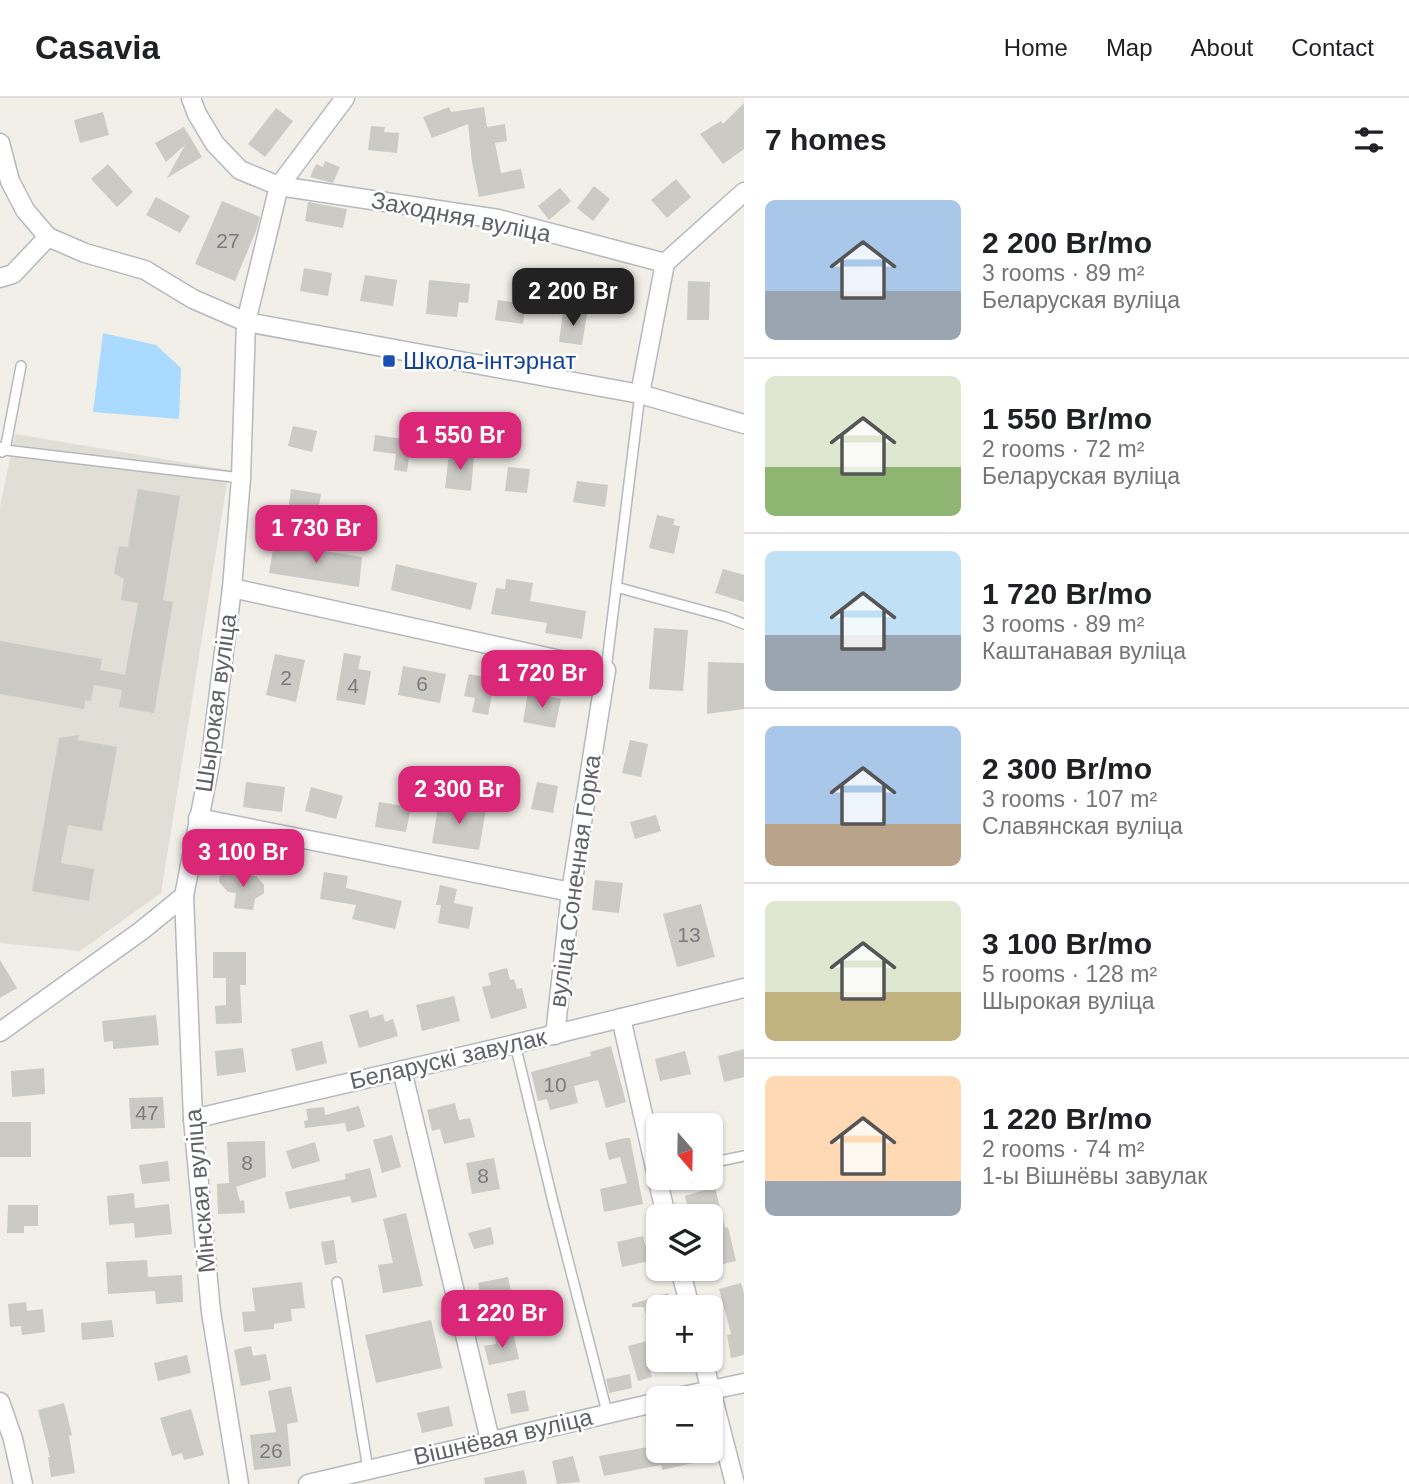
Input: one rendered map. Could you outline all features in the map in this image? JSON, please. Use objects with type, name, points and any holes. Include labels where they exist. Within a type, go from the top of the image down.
[{"type":"street","name":"Заходняя вуліца","points":[[191,98],[215,144],[240,170],[279,186],[498,219],[664,263]]},
{"type":"street","points":[[279,186],[345,98]]},
{"type":"street","points":[[0,143],[10,181],[25,210],[48,237],[85,253],[145,270],[193,299],[246,322],[640,394],[744,424]]},
{"type":"street","name":"Шырокая вуліца","points":[[184,896],[210,764],[232,589],[241,478],[246,322],[279,186]]},
{"type":"street","points":[[640,394],[664,263],[744,192]]},
{"type":"street","points":[[0,278],[13,274],[48,237]]},
{"type":"street","points":[[232,589],[606,670]]},
{"type":"street","name":"вуліца Сонечная Горка","points":[[555,1035],[571,892],[606,670]]},
{"type":"street","points":[[198,818],[571,892]]},
{"type":"street","points":[[0,1032],[184,896]]},
{"type":"street","name":"Мінская вуліца","points":[[184,896],[193,1119],[211,1312],[239,1484]]},
{"type":"street","name":"Беларускі завулак","points":[[193,1119],[744,988]]},
{"type":"street","points":[[621,1018],[646,1128]]},
{"type":"street","points":[[402,1070],[490,1440]]},
{"type":"street","points":[[723,1388],[744,1383]]},
{"type":"street","points":[[0,1402],[13,1439],[23,1484]]},
{"type":"street","name":"Вішнёвая вуліца","points":[[308,1484],[646,1404]]},
{"type":"street","points":[[723,1440],[734,1484]]},
{"type":"lane","points":[[21,366],[2,450],[241,478]]},
{"type":"lane","name":"вуліца Сонечная Горка","points":[[606,670],[640,394]]},
{"type":"lane","points":[[616,587],[726,617],[744,625]]},
{"type":"lane","points":[[515,1044],[607,1412]]},
{"type":"lane","points":[[723,1160],[744,1156]]},
{"type":"lane","points":[[337,1282],[368,1469]]},
{"type":"shaded area","points":[[15,434],[229,470],[161,893],[80,951],[0,943],[0,507]]},
{"type":"water","points":[[103,333],[156,345],[181,368],[179,419],[93,412]]},
{"type":"building","points":[[744,103],[744,149],[723,164],[700,134],[721,121],[723,124]]},
{"type":"building","points":[[449,107],[451,112],[484,107],[487,127],[505,124],[507,141],[495,143],[501,173],[521,169],[525,188],[479,197],[468,124],[432,138],[423,117]]},
{"type":"building","points":[[276,108],[293,121],[265,157],[248,144]]},
{"type":"building","points":[[103,112],[109,135],[80,143],[74,120]]},
{"type":"building","points":[[371,126],[385,127],[384,132],[399,133],[397,153],[368,150]]},
{"type":"building","points":[[184,127],[202,157],[167,178],[185,145],[166,162],[155,143]]},
{"type":"building","points":[[325,161],[340,167],[333,183],[310,177],[316,164],[323,167]]},
{"type":"building","points":[[108,164],[133,192],[117,207],[91,179]]},
{"type":"building","points":[[676,179],[691,197],[667,218],[651,200]]},
{"type":"building","points":[[594,186],[610,199],[593,221],[577,208]]},
{"type":"building","points":[[560,188],[571,201],[549,220],[538,206]]},
{"type":"building","points":[[156,197],[190,216],[180,233],[146,215]]},
{"type":"building","points":[[222,201],[260,217],[235,281],[195,264]]},
{"type":"building","points":[[308,202],[347,209],[343,228],[305,221]]},
{"type":"building","points":[[304,268],[332,273],[328,296],[300,291]]},
{"type":"building","points":[[365,275],[397,280],[393,306],[360,301]]},
{"type":"building","points":[[429,280],[470,284],[468,303],[459,302],[457,317],[426,314]]},
{"type":"building","points":[[688,281],[710,282],[709,320],[687,320]]},
{"type":"building","points":[[498,300],[526,304],[523,324],[495,320]]},
{"type":"building","points":[[563,311],[587,314],[582,345],[559,342]]},
{"type":"building","points":[[293,426],[317,431],[312,452],[288,446]]},
{"type":"building","points":[[375,435],[411,440],[407,472],[394,470],[396,454],[373,451]]},
{"type":"building","points":[[449,453],[474,456],[471,491],[445,488]]},
{"type":"building","points":[[508,467],[530,469],[527,493],[505,491]]},
{"type":"building","points":[[577,481],[608,485],[605,507],[573,502]]},
{"type":"building","points":[[138,489],[180,496],[163,600],[173,602],[154,713],[119,707],[122,690],[94,685],[91,701],[85,700],[84,709],[0,694],[0,641],[102,659],[100,670],[125,675],[138,603],[121,600],[124,579],[114,573],[119,546],[128,547]]},
{"type":"building","points":[[291,489],[321,494],[316,523],[287,518]]},
{"type":"building","points":[[657,515],[675,519],[673,525],[680,526],[674,554],[649,548]]},
{"type":"building","points":[[274,543],[362,557],[359,587],[269,573]]},
{"type":"building","points":[[396,564],[477,583],[471,610],[391,590]]},
{"type":"building","points":[[723,569],[744,575],[744,602],[715,593]]},
{"type":"building","points":[[506,579],[533,583],[530,601],[586,611],[582,639],[545,633],[547,623],[491,614],[496,588],[505,589]]},
{"type":"building","points":[[654,628],[688,630],[683,691],[649,689]]},
{"type":"building","points":[[344,653],[361,656],[358,669],[371,671],[365,705],[336,700]]},
{"type":"building","points":[[275,654],[305,660],[296,702],[266,695]]},
{"type":"building","points":[[708,662],[744,663],[744,709],[707,714]]},
{"type":"building","points":[[403,666],[446,674],[440,703],[398,695]]},
{"type":"building","points":[[469,674],[495,679],[488,715],[472,712],[475,698],[464,696]]},
{"type":"building","points":[[528,692],[561,699],[555,728],[523,722]]},
{"type":"building","points":[[79,735],[78,740],[117,747],[102,831],[68,825],[61,863],[94,869],[89,901],[32,891],[59,738]]},
{"type":"building","points":[[630,740],[648,744],[641,777],[622,773]]},
{"type":"building","points":[[246,782],[285,787],[282,812],[243,807]]},
{"type":"building","points":[[537,782],[558,786],[553,813],[531,809]]},
{"type":"building","points":[[311,787],[343,796],[336,819],[305,811]]},
{"type":"building","points":[[379,802],[411,807],[406,832],[375,827]]},
{"type":"building","points":[[439,802],[486,809],[479,850],[432,843]]},
{"type":"building","points":[[656,815],[661,831],[635,839],[630,822]]},
{"type":"building","points":[[234,872],[256,876],[264,885],[264,893],[255,899],[253,910],[234,908],[236,893],[228,892],[219,882],[220,875]]},
{"type":"building","points":[[324,872],[348,876],[346,888],[402,901],[395,929],[352,919],[356,905],[320,899]]},
{"type":"building","points":[[595,880],[623,883],[619,913],[592,910]]},
{"type":"building","points":[[440,885],[457,889],[454,903],[473,907],[469,929],[438,923],[441,905],[436,905]]},
{"type":"building","points":[[701,904],[715,957],[677,967],[663,914]]},
{"type":"building","points":[[213,952],[246,952],[246,985],[240,985],[242,1023],[216,1024],[215,1006],[226,1005],[226,978],[213,978]]},
{"type":"building","points":[[0,960],[17,988],[0,998]]},
{"type":"building","points":[[507,968],[510,980],[514,979],[517,989],[522,988],[527,1008],[491,1019],[482,987],[491,985],[488,973]]},
{"type":"building","points":[[454,996],[460,1021],[422,1031],[416,1005]]},
{"type":"building","points":[[368,1010],[370,1018],[383,1014],[385,1022],[393,1019],[398,1036],[359,1048],[349,1015]]},
{"type":"building","points":[[156,1015],[159,1045],[113,1049],[113,1041],[104,1042],[102,1021]]},
{"type":"building","points":[[322,1041],[327,1063],[296,1071],[291,1049]]},
{"type":"building","points":[[611,1046],[626,1102],[606,1108],[598,1080],[574,1086],[578,1103],[550,1110],[547,1099],[538,1101],[531,1072],[591,1056],[590,1052]]},
{"type":"building","points":[[243,1048],[246,1072],[217,1076],[215,1051]]},
{"type":"building","points":[[744,1049],[744,1077],[724,1082],[718,1056]]},
{"type":"building","points":[[685,1051],[691,1074],[660,1081],[655,1059]]},
{"type":"building","points":[[44,1068],[45,1094],[12,1097],[11,1071]]},
{"type":"building","points":[[163,1097],[165,1128],[131,1129],[129,1098]]},
{"type":"building","points":[[455,1103],[459,1120],[470,1118],[475,1137],[444,1144],[440,1129],[432,1131],[427,1110]]},
{"type":"building","points":[[359,1106],[365,1127],[347,1132],[345,1123],[305,1128],[304,1121],[308,1120],[306,1109],[324,1107],[325,1115]]},
{"type":"building","points":[[0,1122],[31,1122],[31,1157],[0,1157]]},
{"type":"building","points":[[392,1135],[401,1167],[382,1173],[373,1140]]},
{"type":"building","points":[[630,1138],[643,1204],[604,1212],[600,1189],[627,1183],[620,1157],[609,1160],[605,1143]]},
{"type":"building","points":[[265,1141],[266,1177],[236,1187],[240,1201],[244,1200],[245,1213],[218,1214],[217,1184],[229,1183],[227,1142]]},
{"type":"building","points":[[315,1142],[320,1161],[292,1169],[286,1151]]},
{"type":"building","points":[[494,1158],[500,1189],[472,1194],[466,1163]]},
{"type":"building","points":[[168,1161],[170,1181],[142,1184],[139,1165]]},
{"type":"building","points":[[370,1168],[377,1197],[352,1203],[350,1196],[289,1209],[285,1192],[346,1179],[345,1174]]},
{"type":"building","points":[[716,1190],[719,1204],[687,1204],[685,1196]]},
{"type":"building","points":[[134,1193],[135,1208],[169,1204],[172,1234],[135,1238],[134,1223],[109,1225],[107,1196]]},
{"type":"building","points":[[8,1205],[38,1205],[38,1226],[24,1226],[24,1233],[7,1233]]},
{"type":"building","points":[[406,1213],[423,1286],[383,1293],[378,1265],[393,1263],[383,1219]]},
{"type":"building","points":[[723,1220],[725,1228],[728,1227],[736,1261],[723,1264]]},
{"type":"building","points":[[491,1227],[494,1244],[474,1249],[468,1233]]},
{"type":"building","points":[[643,1236],[646,1262],[622,1267],[617,1242]]},
{"type":"building","points":[[334,1240],[337,1263],[325,1265],[321,1242]]},
{"type":"building","points":[[147,1260],[148,1277],[182,1275],[183,1302],[156,1304],[155,1291],[108,1294],[106,1262]]},
{"type":"building","points":[[508,1277],[512,1297],[482,1303],[478,1283]]},
{"type":"building","points":[[302,1282],[305,1308],[291,1309],[292,1321],[274,1324],[274,1329],[244,1332],[242,1312],[255,1311],[252,1288]]},
{"type":"building","points":[[741,1283],[744,1293],[744,1355],[731,1358],[727,1335],[731,1334],[723,1295],[719,1289]]},
{"type":"building","points":[[646,1300],[646,1307],[632,1307],[632,1304]]},
{"type":"building","points":[[26,1302],[27,1311],[43,1309],[45,1332],[22,1335],[21,1326],[10,1327],[8,1304]]},
{"type":"building","points":[[112,1320],[114,1337],[82,1340],[81,1323]]},
{"type":"building","points":[[431,1320],[442,1368],[376,1383],[365,1335]]},
{"type":"building","points":[[513,1332],[519,1359],[489,1365],[484,1346],[496,1344],[495,1336]]},
{"type":"building","points":[[646,1341],[646,1372],[651,1372],[652,1377],[638,1381],[628,1346]]},
{"type":"building","points":[[251,1346],[253,1356],[266,1354],[271,1380],[241,1386],[234,1350]]},
{"type":"building","points":[[187,1355],[191,1373],[158,1381],[154,1363]]},
{"type":"building","points":[[630,1374],[632,1388],[609,1393],[606,1379]]},
{"type":"building","points":[[291,1386],[298,1422],[287,1424],[291,1466],[254,1470],[250,1435],[276,1432],[268,1391]]},
{"type":"building","points":[[525,1390],[529,1411],[511,1414],[507,1394]]},
{"type":"building","points":[[64,1403],[72,1435],[69,1436],[75,1473],[51,1477],[50,1457],[38,1410]]},
{"type":"building","points":[[449,1406],[453,1426],[422,1433],[417,1413]]},
{"type":"building","points":[[191,1409],[204,1455],[184,1460],[182,1453],[172,1456],[160,1418]]},
{"type":"building","points":[[646,1447],[646,1463],[694,1463],[662,1470],[661,1465],[604,1476],[599,1456]]},
{"type":"building","points":[[573,1456],[580,1482],[557,1484],[552,1461]]},
{"type":"building","points":[[524,1470],[527,1484],[485,1484],[484,1478]]},
{"type":"place","name":"Школа-інтэрнат","points":[[389,361]]}]
